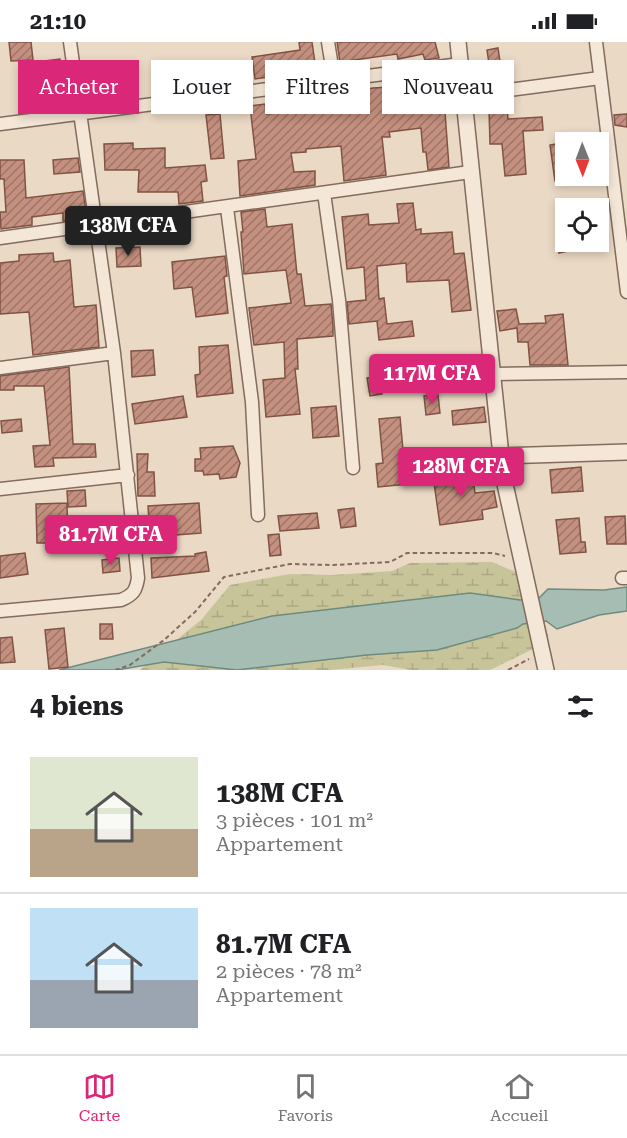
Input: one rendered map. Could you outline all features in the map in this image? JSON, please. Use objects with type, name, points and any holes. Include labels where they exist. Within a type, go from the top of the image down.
[{"type":"street","points":[[70,42],[73,60]]},
{"type":"street","points":[[328,42],[331,60]]},
{"type":"street","points":[[458,42],[460,60]]},
{"type":"street","points":[[596,42],[627,292]]},
{"type":"street","points":[[514,89],[600,78]]},
{"type":"street","points":[[139,105],[265,88]]},
{"type":"street","points":[[0,124],[73,114]]},
{"type":"street","points":[[0,611],[121,600],[131,596],[137,588],[128,475],[114,353],[80,114]]},
{"type":"street","points":[[465,114],[507,494],[532,597],[546,670]]},
{"type":"street","points":[[0,238],[95,227],[470,172]]},
{"type":"street","points":[[324,193],[339,300],[353,468]]},
{"type":"street","points":[[226,208],[252,402],[258,515]]},
{"type":"street","points":[[0,368],[114,353]]},
{"type":"street","points":[[493,374],[627,372]]},
{"type":"street","points":[[502,456],[627,452]]},
{"type":"street","points":[[0,489],[128,475]]},
{"type":"path","points":[[116,670],[130,665],[164,640],[195,612],[224,577],[245,570],[290,564],[390,562],[407,553],[493,552],[523,560]]},
{"type":"path","points":[[507,670],[542,650]]},
{"type":"green space","points":[[492,562],[534,580],[548,636],[531,650],[490,670],[411,670],[383,665],[330,670],[140,670],[202,619],[230,585],[290,574],[333,575],[392,571],[410,563]]},
{"type":"shaded area","points":[[627,587],[627,611],[599,615],[557,629],[546,621],[523,624],[517,628],[437,650],[367,655],[237,670],[164,662],[117,670],[59,670],[272,616],[470,593],[520,600],[539,598],[548,589],[604,590]]},
{"type":"building","points":[[9,42],[31,42],[33,60],[11,61]]},
{"type":"building","points":[[299,42],[312,42],[315,60],[265,60],[265,78],[255,79],[252,57],[300,50]]},
{"type":"building","points":[[337,42],[435,42],[439,58],[425,60],[423,54],[398,59],[397,54],[340,60]]},
{"type":"building","points":[[498,48],[500,60],[488,60],[487,50]]},
{"type":"building","points":[[382,87],[382,114],[445,114],[449,167],[428,170],[426,152],[423,152],[421,128],[389,132],[390,137],[382,137],[386,175],[344,181],[341,146],[306,149],[306,152],[291,153],[294,172],[315,171],[315,185],[240,196],[238,161],[256,159],[251,114],[253,114],[253,106],[265,104],[265,114],[370,114],[370,89]]},
{"type":"building","points":[[220,114],[224,158],[211,159],[206,115]]},
{"type":"building","points":[[489,114],[508,114],[508,119],[542,117],[543,130],[523,131],[526,174],[505,176],[502,144],[490,144]]},
{"type":"building","points":[[627,114],[627,127],[615,125],[614,115]]},
{"type":"building","points":[[133,143],[133,149],[165,148],[165,168],[205,165],[207,181],[201,182],[203,201],[179,204],[178,192],[138,192],[139,170],[105,170],[104,144]]},
{"type":"building","points":[[555,144],[555,181],[550,145]]},
{"type":"building","points":[[78,158],[80,172],[54,174],[53,160]]},
{"type":"building","points":[[0,160],[24,160],[26,198],[83,191],[87,218],[63,221],[63,213],[32,217],[32,225],[1,229],[0,212],[6,212],[4,179],[0,179]]},
{"type":"building","points":[[413,203],[416,230],[421,229],[421,234],[452,232],[454,254],[464,253],[471,310],[452,312],[449,280],[407,282],[406,263],[377,266],[379,299],[384,298],[387,324],[412,321],[414,336],[379,340],[377,321],[349,324],[347,302],[366,300],[364,267],[347,269],[342,217],[368,214],[369,225],[399,223],[397,204]]},
{"type":"building","points":[[265,209],[267,227],[292,224],[297,274],[301,274],[305,306],[331,304],[333,326],[333,336],[297,339],[298,369],[295,369],[300,414],[266,417],[263,380],[285,378],[284,342],[254,345],[249,308],[291,303],[286,270],[244,274],[241,212]]},
{"type":"building","points":[[140,247],[141,266],[117,267],[116,248]]},
{"type":"building","points":[[53,253],[54,262],[70,260],[74,307],[96,305],[99,347],[33,355],[29,312],[0,314],[0,263],[19,261],[19,255]]},
{"type":"building","points":[[225,256],[227,276],[224,277],[228,313],[196,317],[192,287],[174,289],[172,262]]},
{"type":"building","points":[[516,309],[519,324],[546,323],[545,316],[563,314],[568,365],[530,365],[528,342],[518,342],[517,328],[500,331],[497,311]]},
{"type":"building","points":[[228,345],[233,393],[197,397],[195,375],[200,374],[199,347]]},
{"type":"building","points":[[153,350],[155,375],[132,377],[131,351]]},
{"type":"building","points":[[69,367],[73,444],[95,444],[96,457],[53,458],[54,466],[35,467],[33,446],[50,445],[44,386],[14,386],[14,390],[0,390],[0,376]]},
{"type":"building","points":[[380,377],[382,394],[370,396],[367,378]]},
{"type":"building","points":[[438,395],[440,413],[426,415],[424,396]]},
{"type":"building","points":[[183,396],[187,417],[135,424],[132,404]]},
{"type":"building","points":[[336,406],[339,436],[313,438],[311,408]]},
{"type":"building","points":[[484,407],[486,422],[453,425],[452,411]]},
{"type":"building","points":[[400,417],[404,461],[428,458],[430,482],[378,487],[376,464],[383,463],[379,419]]},
{"type":"building","points":[[21,419],[22,431],[2,433],[1,421]]},
{"type":"building","points":[[233,446],[240,463],[236,477],[220,479],[219,474],[204,475],[203,471],[195,471],[195,459],[201,459],[200,448]]},
{"type":"building","points":[[137,454],[148,454],[147,472],[154,472],[155,496],[138,496]]},
{"type":"building","points":[[581,467],[583,491],[552,493],[550,470]]},
{"type":"building","points":[[472,470],[475,493],[494,491],[497,507],[482,510],[483,519],[440,525],[433,476]]},
{"type":"building","points":[[85,490],[86,506],[68,507],[67,491]]},
{"type":"building","points":[[67,503],[68,543],[37,543],[36,504]]},
{"type":"building","points":[[199,503],[201,533],[150,537],[148,506]]},
{"type":"building","points":[[354,508],[356,526],[341,528],[338,510]]},
{"type":"building","points":[[317,513],[319,528],[280,531],[278,516]]},
{"type":"building","points":[[625,516],[626,544],[607,544],[605,517]]},
{"type":"building","points":[[579,518],[581,542],[585,542],[586,552],[560,554],[556,520]]},
{"type":"building","points":[[279,534],[281,555],[270,556],[268,535]]},
{"type":"building","points":[[206,552],[209,571],[152,578],[151,558],[195,556],[195,554]]},
{"type":"building","points":[[25,553],[28,574],[0,578],[0,556]]},
{"type":"building","points":[[119,558],[120,571],[103,573],[102,560]]},
{"type":"building","points":[[100,624],[112,624],[113,639],[100,639]]},
{"type":"building","points":[[64,628],[68,667],[49,669],[45,630]]},
{"type":"building","points":[[12,637],[15,662],[0,663],[0,638]]}]
